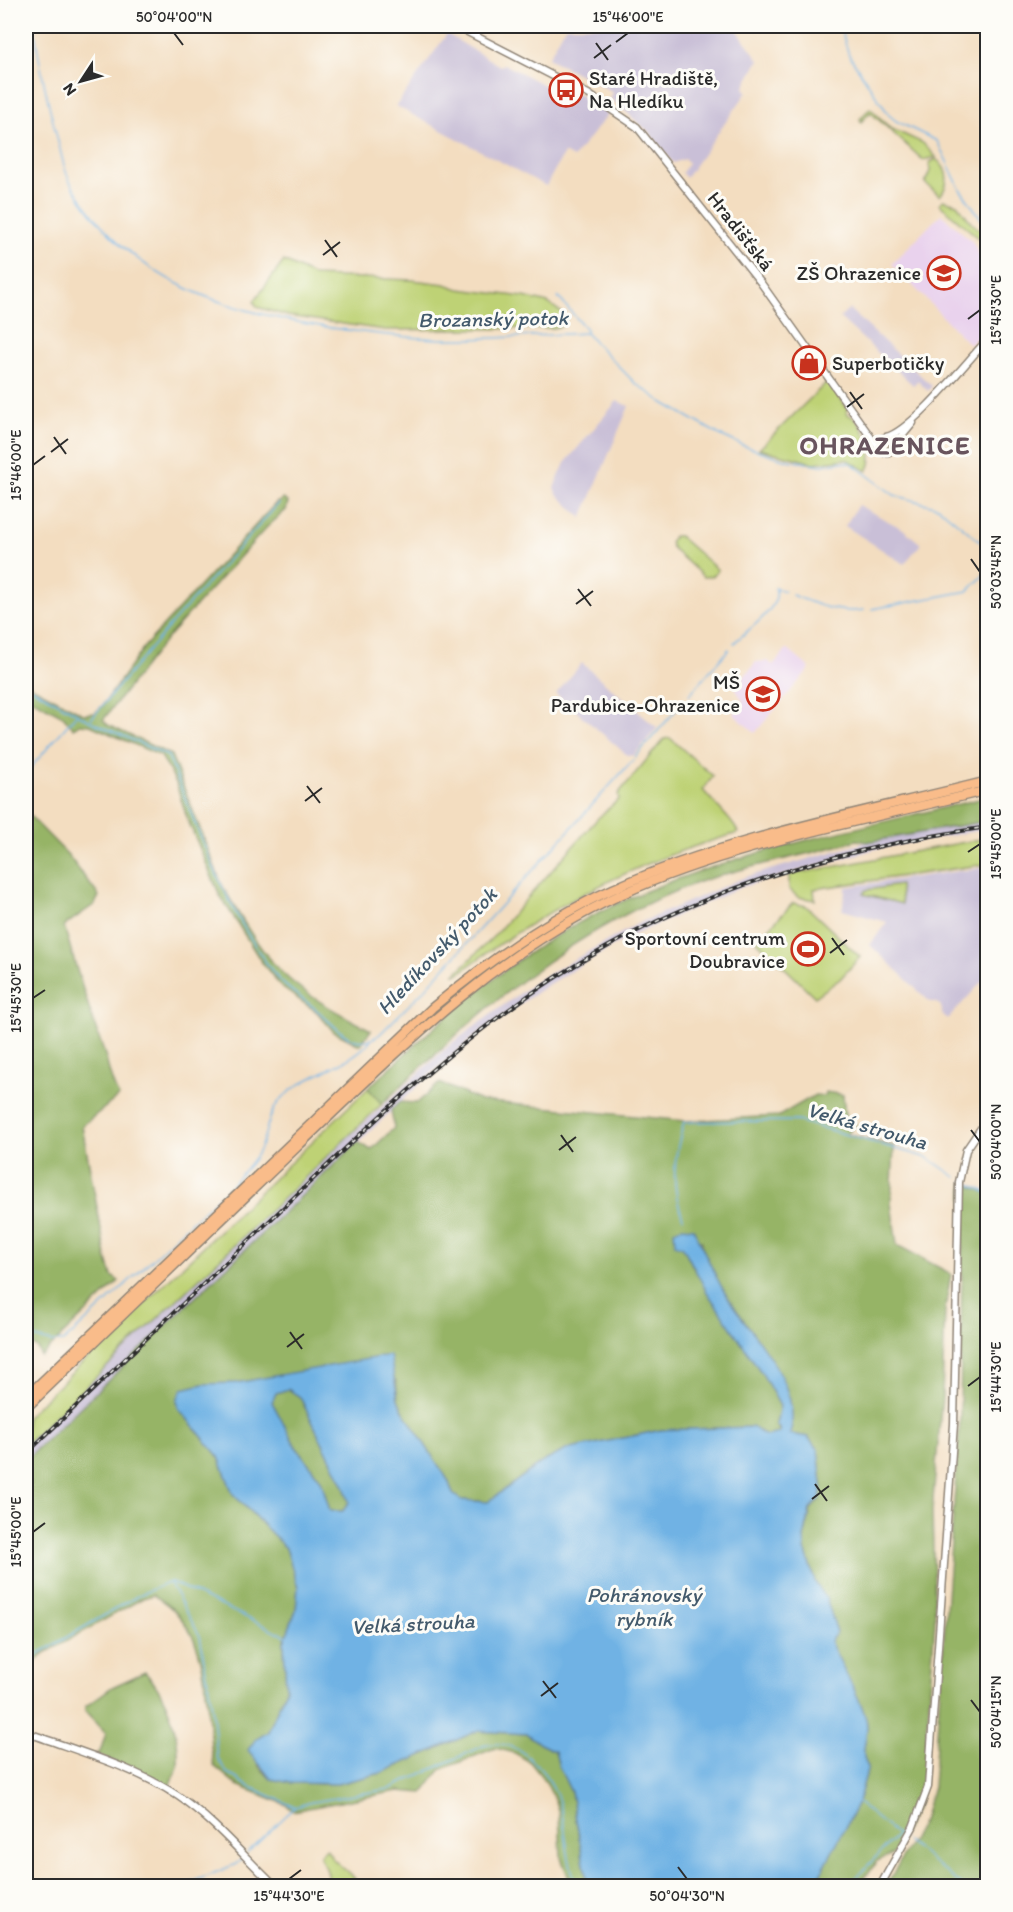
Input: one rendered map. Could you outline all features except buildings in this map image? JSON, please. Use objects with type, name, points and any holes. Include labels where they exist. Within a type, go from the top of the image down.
[{"type":"highway","points":[[26,1397],[432,1008],[462,983],[531,934],[611,890],[694,858],[987,781]]},
{"type":"highway","points":[[26,1408],[428,1023],[519,952],[598,906],[673,873],[761,847],[987,790]]},
{"type":"street","name":"Hradišťská","points":[[456,26],[588,94],[637,127],[687,187],[855,411],[870,429],[885,437]]},
{"type":"street","points":[[924,408],[896,433],[879,440],[877,446],[884,453],[892,447],[987,339]]},
{"type":"street","name":"Hradišťská","points":[[855,411],[877,446]]},
{"type":"street","points":[[885,437],[892,441],[892,447]]},
{"type":"street","points":[[880,1887],[923,1806],[928,1787],[954,1424],[960,1178],[966,1150],[987,1118]]},
{"type":"street","points":[[26,1732],[158,1785],[200,1814],[275,1887]]},
{"type":"shaded area","points":[[566,26],[734,26],[759,60],[744,87],[747,92],[686,178],[682,173],[688,163],[685,159],[673,163],[648,131],[610,98],[613,92],[548,58]]},
{"type":"shaded area","points":[[447,34],[500,66],[504,64],[565,96],[568,92],[578,94],[609,113],[573,158],[564,153],[546,186],[396,106]]},
{"type":"shaded area","name":"ZŠ Ohrazenice","points":[[941,214],[972,241],[980,256],[987,259],[987,326],[970,345],[892,264]]},
{"type":"shaded area","points":[[849,309],[932,386],[928,391],[918,381],[913,385],[840,318]]},
{"type":"shaded area","points":[[617,401],[629,406],[582,518],[557,494],[554,488],[565,463]]},
{"type":"shaded area","points":[[858,505],[903,529],[921,544],[904,564],[845,526]]},
{"type":"shaded area","name":"MŠ Pardubice-Ohrazenice","points":[[787,649],[810,668],[755,733],[733,714],[743,701],[735,688],[756,662],[767,661],[773,665]]},
{"type":"shaded area","points":[[582,663],[657,728],[633,756],[627,755],[556,694]]},
{"type":"shaded area","points":[[987,821],[987,829],[876,849],[742,887],[629,937],[549,984],[475,1036],[424,1080],[26,1459],[26,1444],[344,1141],[452,1043],[538,980],[639,923],[745,877],[867,842]]},
{"type":"shaded area","points":[[987,867],[987,976],[948,1019],[942,1014],[941,1006],[936,1002],[930,1002],[870,945],[887,922],[842,910],[846,887]]},
{"type":"green space","points":[[870,108],[890,128],[923,143],[936,157],[923,160],[870,112],[861,122],[860,119]]},
{"type":"green space","points":[[936,159],[944,167],[947,177],[940,196],[925,183],[930,171],[929,163]]},
{"type":"green space","points":[[943,200],[957,204],[987,237],[987,245],[939,204]]},
{"type":"green space","points":[[284,261],[314,276],[412,280],[445,284],[459,289],[524,297],[548,303],[565,315],[566,320],[562,326],[553,328],[385,330],[288,316],[257,307],[254,301]]},
{"type":"green space","points":[[828,381],[847,408],[847,414],[864,430],[871,456],[867,471],[846,459],[814,463],[759,449]]},
{"type":"green space","points":[[283,499],[288,502],[286,510],[266,528],[166,639],[103,720],[108,725],[171,755],[222,885],[252,935],[269,959],[298,987],[328,1007],[371,1030],[360,1045],[334,1032],[317,1012],[281,987],[261,961],[219,894],[187,818],[176,783],[161,756],[90,725],[80,724],[73,728],[63,716],[26,696],[26,683],[83,714],[95,713],[144,647],[276,503]]},
{"type":"green space","points":[[674,536],[679,536],[718,570],[713,576],[704,577],[672,548],[670,542]]},
{"type":"green space","points":[[670,738],[713,776],[703,790],[733,824],[738,833],[663,858],[591,890],[523,929],[455,974],[493,937],[598,818],[619,799],[618,794],[664,739]]},
{"type":"green space","points":[[987,797],[987,821],[867,842],[857,840],[719,876],[652,901],[608,924],[528,976],[455,1036],[382,1104],[368,1088],[480,989],[554,937],[604,910],[656,887],[765,851]]},
{"type":"green space","points":[[26,812],[68,855],[99,896],[95,904],[64,926],[119,1096],[82,1126],[106,1256],[112,1276],[119,1281],[41,1356],[37,1348],[26,1341],[28,1327],[26,1298]]},
{"type":"green space","points":[[987,838],[987,864],[814,889],[815,900],[798,897],[789,889],[789,875]]},
{"type":"green space","points":[[900,885],[902,904],[863,894],[866,890]]},
{"type":"green space","name":"Sportovní centrum Doubravice","points":[[793,903],[806,906],[860,957],[840,979],[815,997],[757,941]]},
{"type":"green space","points":[[440,1083],[481,1101],[686,1121],[779,1116],[815,1095],[825,1096],[826,1092],[843,1095],[845,1115],[856,1124],[847,1134],[894,1146],[891,1203],[897,1245],[951,1274],[945,1309],[942,1397],[932,1511],[935,1621],[923,1785],[919,1802],[893,1854],[877,1861],[859,1886],[814,1886],[858,1803],[868,1767],[864,1757],[866,1718],[830,1641],[837,1632],[826,1598],[815,1582],[805,1549],[804,1538],[811,1509],[820,1499],[822,1484],[818,1450],[808,1437],[790,1434],[792,1415],[788,1395],[779,1374],[714,1275],[704,1255],[702,1241],[683,1246],[693,1267],[763,1375],[780,1406],[776,1424],[780,1433],[766,1436],[752,1427],[661,1430],[566,1450],[541,1463],[488,1502],[461,1500],[453,1494],[448,1480],[403,1411],[398,1399],[396,1381],[381,1356],[370,1360],[236,1383],[203,1384],[177,1400],[179,1409],[219,1457],[233,1494],[286,1548],[298,1587],[296,1610],[284,1642],[286,1689],[268,1732],[255,1740],[259,1767],[271,1779],[337,1784],[381,1773],[477,1731],[527,1734],[540,1744],[555,1751],[559,1767],[571,1792],[588,1886],[572,1886],[561,1858],[559,1813],[555,1801],[546,1782],[530,1762],[515,1753],[495,1748],[440,1770],[423,1793],[398,1791],[293,1811],[287,1805],[237,1785],[214,1766],[207,1695],[198,1649],[188,1628],[174,1610],[153,1595],[143,1598],[45,1653],[26,1670],[26,1459],[358,1142],[371,1150],[394,1128],[391,1110],[400,1102],[417,1103]]},
{"type":"green space","points":[[368,1088],[382,1104],[26,1444],[26,1417]]},
{"type":"green space","points":[[963,1183],[988,1193],[987,1886],[886,1886],[923,1821],[933,1786],[960,1421]]},
{"type":"green space","points":[[288,1389],[300,1397],[344,1486],[349,1502],[343,1511],[330,1511],[321,1480],[296,1447],[272,1402],[276,1393]]},
{"type":"green space","points":[[145,1672],[166,1703],[177,1740],[178,1765],[170,1786],[96,1754],[100,1752],[106,1733],[85,1711],[85,1707],[112,1687]]},
{"type":"green space","points":[[326,1848],[333,1859],[360,1883],[354,1886],[332,1886],[320,1856]]},
{"type":"water","name":"Pohránovský rybník","points":[[682,1227],[693,1228],[725,1293],[782,1378],[789,1397],[792,1416],[790,1434],[808,1437],[818,1450],[822,1484],[820,1499],[810,1509],[804,1538],[805,1549],[815,1582],[826,1598],[837,1632],[830,1641],[866,1718],[864,1757],[868,1767],[858,1803],[814,1886],[588,1886],[571,1792],[559,1767],[555,1751],[540,1744],[527,1734],[477,1731],[381,1773],[337,1784],[291,1783],[271,1779],[248,1750],[255,1740],[268,1732],[286,1689],[284,1642],[296,1610],[298,1587],[286,1548],[233,1494],[219,1457],[179,1409],[177,1400],[182,1389],[203,1384],[236,1383],[390,1355],[398,1399],[403,1411],[448,1480],[453,1494],[461,1500],[488,1502],[541,1463],[566,1450],[661,1430],[752,1427],[766,1436],[780,1433],[776,1425],[780,1406],[763,1375],[707,1292],[683,1247],[675,1244],[674,1231]],"holes":[[[288,1389],[300,1397],[344,1486],[349,1502],[343,1511],[330,1511],[321,1480],[296,1447],[272,1402],[276,1393]]]},
{"type":"waterway","name":"Brozanský potok","points":[[34,26],[47,98],[64,166],[71,183],[98,221],[125,248],[154,270],[186,288],[256,313],[332,328],[386,335],[459,339],[586,333],[635,383],[662,402],[718,434],[744,446],[787,460],[822,465],[851,463],[894,495],[938,507],[988,548]]},
{"type":"waterway","points":[[840,26],[849,55],[889,115],[896,121],[937,141],[960,189],[988,228]]},
{"type":"waterway","points":[[558,297],[586,329],[586,333]]},
{"type":"waterway","points":[[91,719],[171,624],[279,503]]},
{"type":"waterway","name":"Hledíkovský potok","points":[[872,609],[968,591],[988,571]]},
{"type":"waterway","name":"Hledíkovský potok","points":[[734,643],[769,610],[776,595],[775,588],[785,591]]},
{"type":"waterway","name":"Hledíkovský potok","points":[[792,595],[836,610],[864,610]]},
{"type":"waterway","name":"Hledíkovský potok","points":[[689,695],[729,649]]},
{"type":"waterway","name":"Hledíkovský potok","points":[[26,685],[90,721],[168,756],[215,870],[242,925],[258,951],[286,986],[345,1035],[360,1041],[379,1035],[427,987],[633,760]]},
{"type":"waterway","name":"Hledíkovský potok","points":[[635,757],[684,701]]},
{"type":"waterway","points":[[26,773],[76,715]]},
{"type":"waterway","points":[[26,1336],[51,1342],[63,1342],[242,1174],[260,1148],[274,1109],[288,1093],[351,1057],[372,1039]]},
{"type":"waterway","name":"Velká strouha","points":[[683,1218],[676,1193],[675,1170],[684,1122],[798,1121],[928,1158],[956,1177]]},
{"type":"waterway","name":"Velká strouha","points":[[963,1181],[988,1193]]},
{"type":"waterway","name":"Velká strouha","points":[[26,1661],[141,1594],[171,1582],[286,1636]]},
{"type":"waterway","points":[[170,1583],[200,1636],[213,1713],[217,1757],[226,1772],[248,1786],[295,1807],[389,1789],[483,1746],[495,1744],[511,1746],[526,1755],[553,1786],[563,1817],[567,1850],[577,1886]]},
{"type":"waterway","points":[[858,1803],[896,1834]]},
{"type":"waterway","points":[[247,1853],[295,1807]]},
{"type":"waterway","points":[[848,1886],[897,1835],[903,1838]]},
{"type":"waterway","points":[[907,1841],[963,1886]]},
{"type":"waterway","points":[[183,1886],[236,1864],[244,1857]]},
{"type":"railway","points":[[26,1454],[399,1099],[478,1033],[562,973],[652,924],[745,885],[792,869],[889,844],[988,827]]},
{"type":"place","name":"Staré Hradiště, Na Hledíku","points":[[566,90]]},
{"type":"place","name":"ZŠ Ohrazenice","points":[[944,273]]},
{"type":"place","name":"Superbotičky","points":[[809,363]]},
{"type":"place","name":"MŠ Pardubice-Ohrazenice","points":[[763,694]]},
{"type":"place","name":"Sportovní centrum Doubravice","points":[[808,949]]},
{"type":"district","name":"OHRAZENICE","points":[[885,445]]}]
